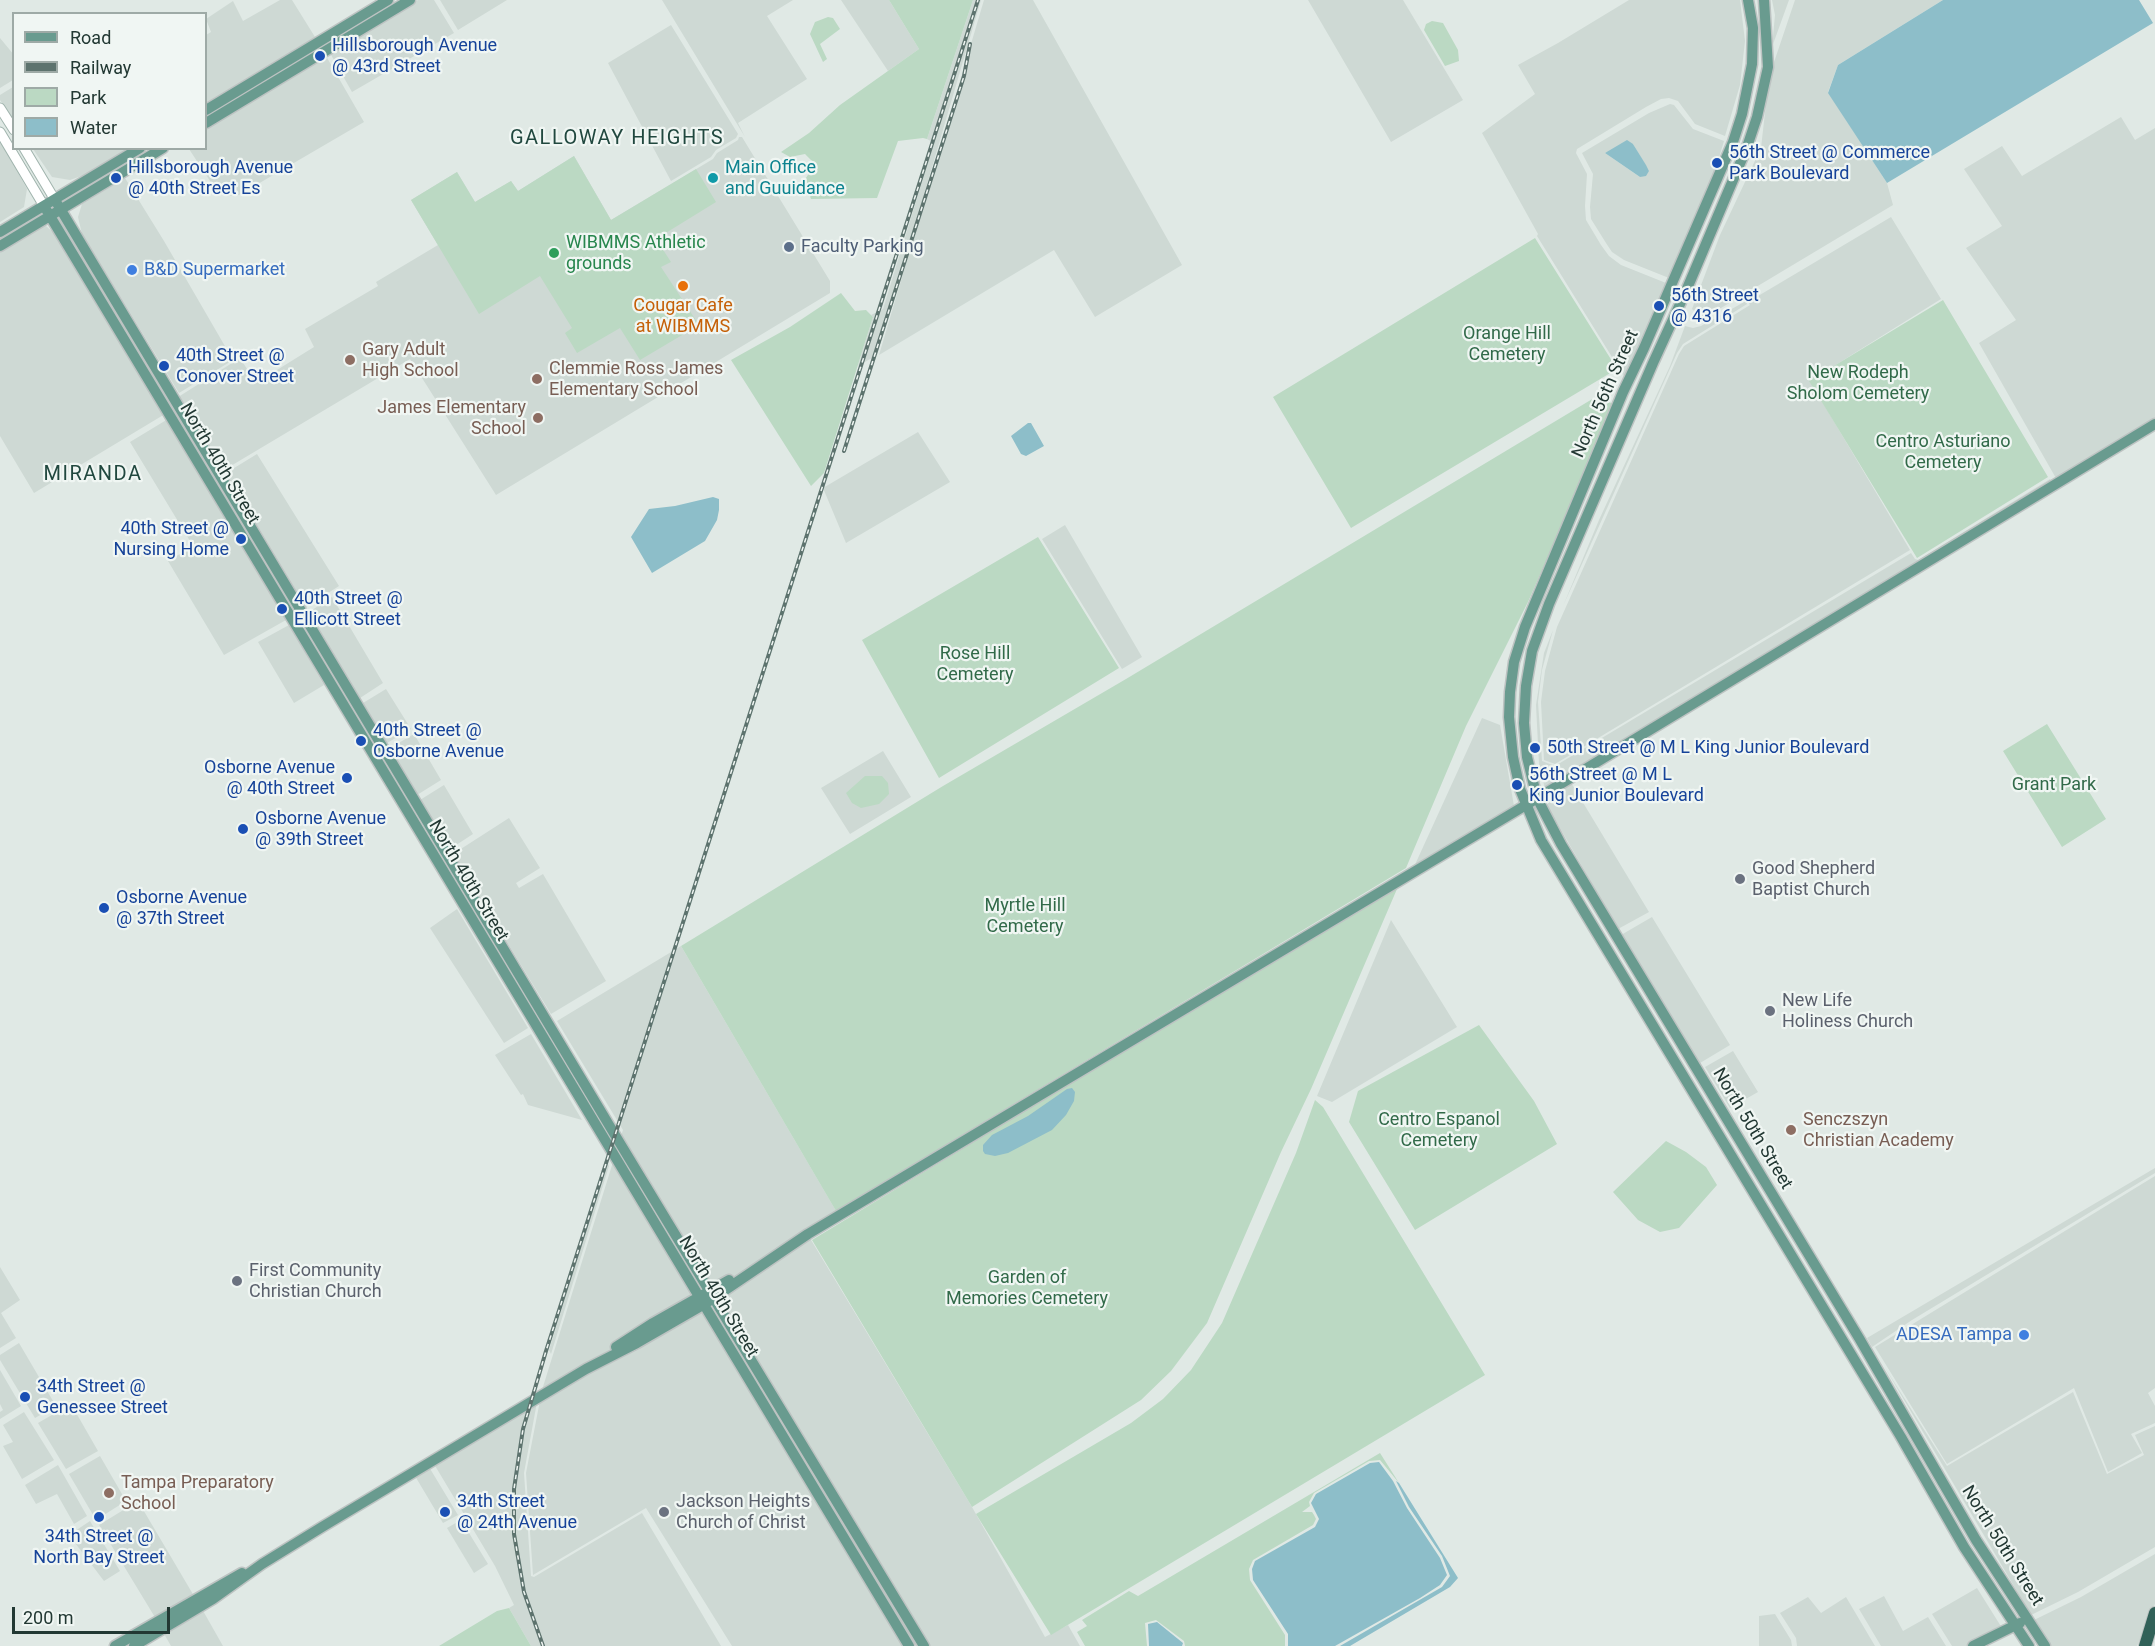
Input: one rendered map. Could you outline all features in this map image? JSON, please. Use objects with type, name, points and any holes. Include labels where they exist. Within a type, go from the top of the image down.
[{"type":"highway","points":[[2145,1646],[2155,1613]]},
{"type":"main road","points":[[207,122],[310,60],[313,51],[323,45],[335,32],[388,0]]},
{"type":"main road","points":[[207,109],[410,0]]},
{"type":"main road","name":"North 56th Street","points":[[1526,805],[1513,757],[1509,717],[1514,662],[1525,627],[1587,477],[1733,142],[1743,114],[1752,64],[1753,28],[1748,0]]},
{"type":"main road","name":"North 56th Street","points":[[1549,604],[1747,147],[1757,117],[1768,67],[1764,0]]},
{"type":"main road","points":[[0,108],[12,127]]},
{"type":"main road","name":"North 40th Street","points":[[0,132],[909,1646]]},
{"type":"main road","name":"North 40th Street","points":[[25,150],[924,1646]]},
{"type":"main road","points":[[58,205],[138,150]]},
{"type":"main road","points":[[0,232],[47,211],[159,150]]},
{"type":"main road","points":[[0,246],[47,211]]},
{"type":"main road","points":[[115,1646],[212,1589],[262,1564],[586,1369],[631,1337],[701,1301],[757,1268],[844,1213],[1526,805],[2155,424]]},
{"type":"main road","points":[[1570,554],[1566,551],[1565,542],[1588,489],[1587,477]]},
{"type":"main road","points":[[228,512],[240,523],[254,531]]},
{"type":"main road","points":[[240,532],[248,534],[262,546]]},
{"type":"main road","name":"North 50th Street","points":[[1549,604],[1532,651],[1526,686],[1524,723],[1527,757],[1537,798],[1561,844],[1855,1330],[1976,1540],[2045,1646]]},
{"type":"main road","name":"North 50th Street","points":[[1526,805],[1541,840],[1901,1437],[1964,1547],[2029,1646]]},
{"type":"main road","points":[[134,1646],[213,1599],[262,1564]]},
{"type":"main road","points":[[1973,1646],[2029,1620]]},
{"type":"shaded area","points":[[280,0],[292,0],[315,37],[207,102],[207,34],[211,32],[207,18],[233,1],[243,21]]},
{"type":"shaded area","points":[[418,0],[434,0],[454,33],[352,92],[330,53]]},
{"type":"shaded area","points":[[440,0],[507,0],[458,30]]},
{"type":"shaded area","points":[[662,0],[793,0],[767,16],[807,79],[738,123],[745,137]]},
{"type":"shaded area","points":[[841,0],[889,0],[919,49],[888,71]]},
{"type":"shaded area","points":[[973,0],[981,0],[877,355],[858,366],[873,317],[871,315],[883,309],[934,143],[927,139]]},
{"type":"shaded area","points":[[984,0],[1033,0],[1182,265],[1095,317],[1054,250],[879,355]]},
{"type":"shaded area","points":[[1308,0],[1403,0],[1463,100],[1391,142]]},
{"type":"shaded area","points":[[1629,0],[1740,0],[1745,41],[1740,85],[1725,136],[1695,124],[1678,101],[1669,98],[1661,99],[1646,107],[1577,149],[1576,153],[1587,174],[1586,220],[1601,245],[1609,256],[1621,265],[1666,283],[1625,378],[1537,236],[1538,234],[1482,133],[1535,94],[1518,65]]},
{"type":"shaded area","points":[[1772,0],[1789,0],[1772,47],[1775,15]]},
{"type":"shaded area","points":[[1795,0],[1943,0],[1838,65],[1828,92],[1887,183],[1893,205],[1711,314],[1700,316],[1692,309],[1720,235],[1761,148],[1769,77]]},
{"type":"shaded area","points":[[671,25],[738,134],[736,138],[716,150],[711,157],[671,181],[608,63]]},
{"type":"shaded area","points":[[0,38],[12,53],[12,81],[0,88]]},
{"type":"shaded area","points":[[326,56],[364,122],[239,195],[226,196],[214,187],[190,150],[207,150],[207,128]]},
{"type":"shaded area","points":[[12,88],[12,118],[0,100],[0,95]]},
{"type":"shaded area","points":[[1670,104],[1674,105],[1693,129],[1724,141],[1715,171],[1669,278],[1624,260],[1612,252],[1591,219],[1593,174],[1582,153],[1649,113]],"holes":[[[1633,144],[1649,171],[1640,177],[1605,153]]]},
{"type":"shaded area","points":[[2121,117],[2135,140],[2155,128],[2155,420],[2057,480],[1979,343],[2016,320],[1966,248],[2002,226],[1964,169],[2002,146],[2022,176]]},
{"type":"shaded area","points":[[742,137],[830,281],[830,293],[496,495],[410,359],[219,473],[175,399],[240,358],[256,383],[314,347],[305,329],[378,286],[376,282],[438,245],[411,200],[457,172],[475,202],[511,181],[518,191],[574,156],[611,220],[713,159],[717,153],[738,140]]},
{"type":"shaded area","points":[[0,140],[27,189],[24,207],[0,222]]},
{"type":"shaded area","points":[[34,150],[127,150],[87,174],[70,180],[52,177]]},
{"type":"shaded area","points":[[125,178],[233,360],[179,393],[82,234],[78,217],[82,204]]},
{"type":"shaded area","points":[[1891,217],[1941,299],[1810,381],[1910,550],[1555,764],[1544,760],[1541,702],[1545,671],[1557,627],[1684,346],[1750,305],[1748,302]]},
{"type":"shaded area","points":[[45,225],[56,235],[165,414],[34,493],[0,436],[0,252]]},
{"type":"shaded area","points":[[1746,301],[1747,304],[1683,344],[1677,353],[1563,606],[1599,520],[1670,366],[1685,326],[1693,328],[1701,326]]},
{"type":"shaded area","points":[[168,419],[286,620],[224,655],[168,561],[193,546],[130,442]]},
{"type":"shaded area","points":[[918,432],[950,482],[846,543],[823,488]]},
{"type":"shaded area","points":[[257,454],[339,586],[306,607],[226,473]]},
{"type":"shaded area","points":[[2050,479],[2052,483],[1545,789],[1539,764],[1536,705],[1544,653],[1553,630],[1542,670],[1538,702],[1542,761],[1555,766],[1911,553],[1918,560]]},
{"type":"shaded area","points":[[1065,525],[1142,657],[1122,669],[1042,539]]},
{"type":"shaded area","points":[[332,597],[383,683],[360,698],[309,612]]},
{"type":"shaded area","points":[[289,625],[324,685],[294,703],[258,642]]},
{"type":"shaded area","points":[[386,689],[411,729],[387,743],[363,703]]},
{"type":"shaded area","points":[[1482,718],[1500,725],[1514,806],[1413,869]]},
{"type":"shaded area","points":[[414,734],[441,780],[417,795],[390,748]]},
{"type":"shaded area","points":[[883,751],[911,797],[850,834],[821,788]]},
{"type":"shaded area","points":[[1570,781],[1649,912],[1618,929],[1549,809],[1546,796]]},
{"type":"shaded area","points":[[444,785],[473,834],[450,849],[420,800]]},
{"type":"shaded area","points":[[509,818],[540,868],[516,883],[519,888],[543,874],[606,981],[551,1014],[453,854]]},
{"type":"shaded area","points":[[457,909],[528,1028],[504,1043],[430,928]]},
{"type":"shaded area","points":[[1652,917],[1730,1045],[1700,1063],[1687,1049],[1621,935]]},
{"type":"shaded area","points":[[1391,920],[1457,1027],[1332,1102],[1317,1096]]},
{"type":"shaded area","points":[[681,946],[839,1216],[808,1235],[972,1507],[1045,1637],[1068,1625],[1080,1646],[732,1646],[646,1508],[533,1575],[526,1473],[542,1390],[623,1130],[557,1021]]},
{"type":"shaded area","points":[[531,1034],[582,1120],[528,1105],[523,1094],[521,1095],[495,1055]]},
{"type":"shaded area","points":[[1733,1051],[1758,1092],[1730,1108],[1705,1067]]},
{"type":"shaded area","points":[[607,1162],[609,1166],[551,1354],[549,1350]]},
{"type":"shaded area","points":[[2155,1168],[2155,1173],[1912,1320],[1872,1347],[1867,1338]]},
{"type":"shaded area","name":"ADESA Tampa","points":[[2155,1176],[2155,1388],[2148,1393],[2155,1406],[2155,1423],[2131,1434],[2142,1453],[2108,1472],[2074,1388],[1947,1464],[1875,1347]]},
{"type":"shaded area","points":[[0,1267],[20,1300],[1,1313],[16,1338],[0,1348]]},
{"type":"shaded area","points":[[19,1343],[56,1406],[35,1418],[0,1360],[0,1355]]},
{"type":"shaded area","points":[[1884,1366],[1947,1466],[2073,1392],[2107,1474],[2144,1455],[2135,1435],[2155,1426],[2155,1547],[2078,1592],[2031,1615]]},
{"type":"shaded area","points":[[0,1370],[21,1406],[0,1419],[0,1412],[3,1410],[0,1404]]},
{"type":"shaded area","points":[[537,1402],[524,1473],[531,1576],[534,1577],[642,1513],[721,1646],[531,1646],[509,1608],[514,1605],[495,1566],[434,1464]]},
{"type":"shaded area","points":[[71,1404],[98,1451],[66,1469],[38,1423]]},
{"type":"shaded area","points":[[24,1412],[54,1460],[22,1479],[3,1446],[13,1442],[3,1425]]},
{"type":"shaded area","points":[[100,1456],[126,1501],[96,1520],[69,1474]]},
{"type":"shaded area","points":[[58,1465],[87,1516],[74,1524],[57,1494],[36,1504],[25,1485]]},
{"type":"shaded area","points":[[429,1467],[458,1515],[443,1523],[415,1476]]},
{"type":"shaded area","points":[[138,1501],[194,1596],[156,1619],[99,1525]]},
{"type":"shaded area","points":[[461,1520],[488,1564],[474,1573],[447,1528]]},
{"type":"shaded area","points":[[90,1521],[120,1571],[104,1581],[69,1535]]},
{"type":"shaded area","points":[[2155,1554],[2155,1604],[2137,1646],[2050,1646],[2034,1620],[2081,1597]]},
{"type":"shaded area","points":[[1977,1588],[2002,1628],[1966,1646],[1952,1646],[1932,1614]]},
{"type":"shaded area","points":[[1884,1596],[1903,1631],[1928,1617],[1946,1646],[1881,1646],[1859,1609]]},
{"type":"shaded area","points":[[1808,1597],[1821,1613],[1846,1597],[1875,1646],[1797,1646],[1796,1638],[1780,1613]]},
{"type":"shaded area","points":[[202,1609],[223,1646],[171,1646],[163,1632]]},
{"type":"shaded area","points":[[1775,1614],[1791,1640],[1792,1646],[1759,1646],[1759,1616]]},
{"type":"green space","points":[[889,0],[973,0],[927,139],[898,141],[877,198],[811,199],[804,181],[815,164],[805,154],[790,157],[781,152],[809,133],[840,105],[919,49]]},
{"type":"green space","points":[[828,17],[833,18],[840,29],[820,44],[827,59],[823,62],[810,34],[815,22]]},
{"type":"green space","points":[[1432,21],[1443,23],[1458,50],[1459,61],[1445,66],[1424,30],[1426,24]]},
{"type":"green space","name":"WIBMMS Athletic grounds","points":[[574,156],[611,220],[696,169],[716,202],[656,239],[671,262],[661,267],[699,325],[640,360],[620,328],[577,353],[565,333],[572,328],[540,276],[479,314],[411,200],[457,172],[475,202],[511,181],[518,191]]},
{"type":"green space","name":"Orange Hill Cemetery","points":[[1535,238],[1617,369],[1351,528],[1273,397]]},
{"type":"green space","points":[[841,293],[855,311],[866,310],[873,317],[824,473],[811,486],[731,360],[790,327]]},
{"type":"green space","name":"Centro Asturiano Cemetery","points":[[1943,300],[2048,477],[1917,558],[1809,381]]},
{"type":"green space","name":"Myrtle Hill Cemetery","points":[[1594,398],[1615,404],[1528,602],[1466,726],[1406,868],[836,1211],[681,946],[943,786]]},
{"type":"green space","name":"Rose Hill Cemetery","points":[[1038,537],[1119,668],[939,778],[862,640]]},
{"type":"green space","name":"Grant Park","points":[[2047,724],[2106,819],[2062,847],[2003,751]]},
{"type":"green space","points":[[865,776],[882,776],[888,783],[889,794],[879,804],[861,808],[852,803],[846,793]]},
{"type":"green space","name":"Garden of Memories Cemetery","points":[[1392,888],[1397,889],[1207,1323],[1171,1371],[1141,1400],[972,1507],[812,1240]]},
{"type":"green space","name":"Centro Espanol Cemetery","points":[[1479,1025],[1534,1101],[1557,1144],[1415,1230],[1349,1122],[1358,1091]]},
{"type":"green space","points":[[1315,1100],[1323,1107],[1485,1375],[1051,1635],[976,1514],[1131,1423],[1163,1399],[1191,1370],[1222,1323],[1296,1153]]},
{"type":"green space","points":[[1666,1141],[1706,1167],[1717,1185],[1679,1228],[1660,1232],[1638,1220],[1613,1192]]},
{"type":"green space","points":[[1380,1453],[1399,1483],[1380,1460],[1369,1461],[1314,1493],[1309,1502],[1310,1506],[1302,1512],[1312,1512],[1316,1519],[1313,1525],[1253,1560],[1249,1569],[1250,1580],[1285,1635],[1285,1646],[1185,1646],[1184,1641],[1156,1620],[1145,1623],[1147,1646],[1085,1646],[1077,1632],[1087,1626],[1082,1620],[1129,1591],[1138,1596]]},
{"type":"green space","points":[[509,1608],[531,1646],[439,1646],[497,1611]]},
{"type":"water","points":[[1943,0],[2139,0],[2153,23],[1887,183],[1828,93],[1838,65]]},
{"type":"water","points":[[1627,140],[1633,144],[1646,165],[1649,171],[1646,176],[1640,177],[1605,153]]},
{"type":"water","points":[[1031,423],[1044,446],[1026,456],[1021,454],[1011,436]]},
{"type":"water","points":[[713,497],[719,499],[719,510],[717,520],[705,541],[652,573],[631,537],[649,509],[675,506]]},
{"type":"water","points":[[1072,1088],[1075,1092],[1074,1101],[1066,1115],[1052,1130],[1008,1153],[995,1156],[985,1154],[983,1145],[992,1135],[1028,1116],[1067,1089]]},
{"type":"water","points":[[1379,1462],[1440,1558],[1447,1575],[1440,1585],[1420,1598],[1335,1646],[1288,1646],[1288,1634],[1253,1580],[1252,1569],[1255,1561],[1315,1527],[1319,1519],[1311,1503],[1316,1494],[1370,1463]]},
{"type":"water","points":[[1396,1481],[1458,1578],[1450,1587],[1350,1646],[1340,1646],[1442,1587],[1450,1576],[1442,1556],[1409,1507]]},
{"type":"water","points":[[1157,1622],[1183,1643],[1182,1646],[1149,1646],[1148,1624]]},
{"type":"railway","points":[[543,1646],[524,1592],[514,1534],[514,1489],[523,1429],[978,0]]},
{"type":"railway","points":[[844,451],[964,76],[970,44]]},
{"type":"place","name":"Hillsborough Avenue @ 43rd Street","points":[[320,56]]},
{"type":"place","name":"56th Street @ Commerce Park Boulevard","points":[[1717,163]]},
{"type":"place","name":"Hillsborough Avenue @ 40th Street Es","points":[[116,178]]},
{"type":"place","name":"Main Office and Guuidance","points":[[713,178]]},
{"type":"place","name":"Faculty Parking","points":[[789,247]]},
{"type":"place","name":"WIBMMS Athletic grounds","points":[[554,253]]},
{"type":"place","name":"B&D Supermarket","points":[[132,270]]},
{"type":"place","name":"Cougar Cafe at WIBMMS","points":[[683,286]]},
{"type":"place","name":"56th Street @ 4316","points":[[1659,306]]},
{"type":"place","name":"Gary Adult High School","points":[[350,360]]},
{"type":"place","name":"40th Street @ Conover Street","points":[[164,366]]},
{"type":"place","name":"Clemmie Ross James Elementary School","points":[[537,379]]},
{"type":"place","name":"James Elementary School","points":[[538,418]]},
{"type":"place","name":"40th Street @ Nursing Home","points":[[241,539]]},
{"type":"place","name":"40th Street @ Ellicott Street","points":[[282,609]]},
{"type":"place","name":"40th Street @ Osborne Avenue","points":[[361,741]]},
{"type":"place","name":"50th Street @ M L King Junior Boulevard","points":[[1535,748]]},
{"type":"place","name":"Osborne Avenue @ 40th Street","points":[[347,778]]},
{"type":"place","name":"56th Street @ M L King Junior Boulevard","points":[[1517,785]]},
{"type":"place","name":"Osborne Avenue @ 39th Street","points":[[243,829]]},
{"type":"place","name":"Good Shepherd Baptist Church","points":[[1740,879]]},
{"type":"place","name":"Osborne Avenue @ 37th Street","points":[[104,908]]},
{"type":"place","name":"New Life Holiness Church","points":[[1770,1011]]},
{"type":"place","name":"Senczszyn Christian Academy","points":[[1791,1130]]},
{"type":"place","name":"First Community Christian Church","points":[[237,1281]]},
{"type":"place","name":"ADESA Tampa","points":[[2024,1335]]},
{"type":"place","name":"34th Street @ Genessee Street","points":[[25,1397]]},
{"type":"place","name":"Tampa Preparatory School","points":[[109,1493]]},
{"type":"place","name":"34th Street @ 24th Avenue","points":[[445,1512]]},
{"type":"place","name":"Jackson Heights Church of Christ","points":[[664,1512]]},
{"type":"place","name":"34th Street @ North Bay Street","points":[[99,1517]]},
{"type":"district","name":"GALLOWAY HEIGHTS","points":[[617,139]]},
{"type":"district","name":"MIRANDA","points":[[93,475]]},
{"type":"park label","name":"New Rodeph Sholom Cemetery","points":[[1858,383]]}]
